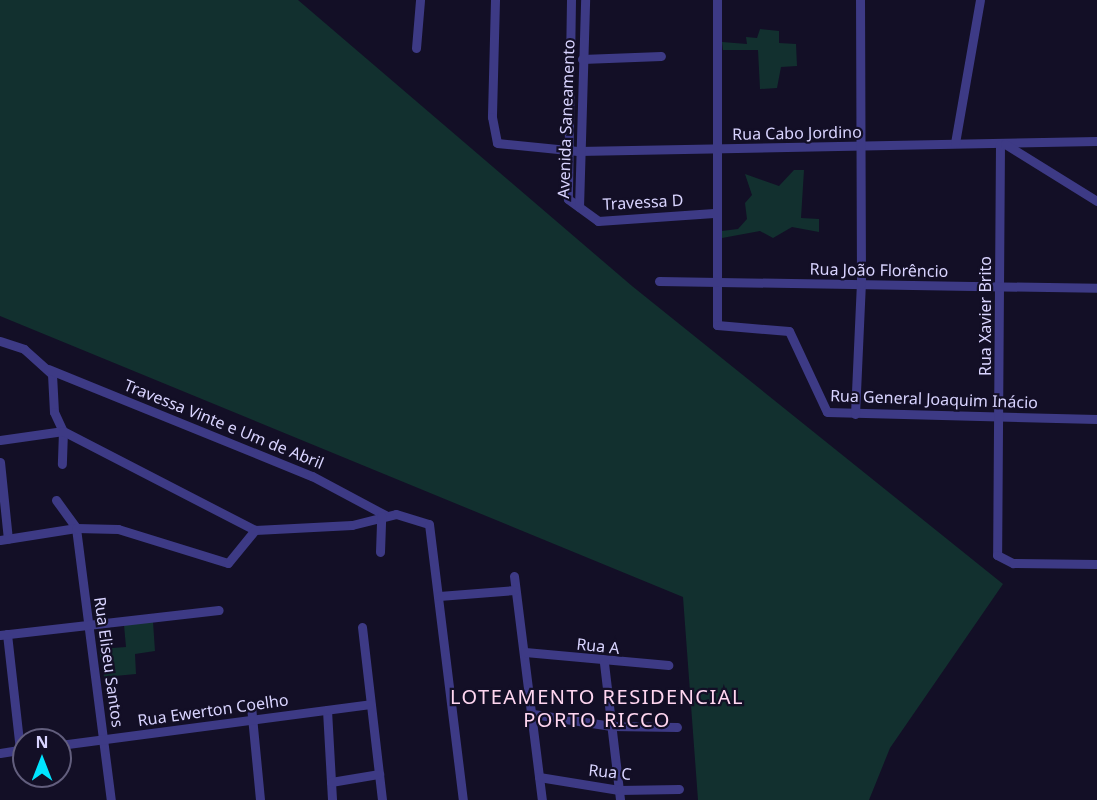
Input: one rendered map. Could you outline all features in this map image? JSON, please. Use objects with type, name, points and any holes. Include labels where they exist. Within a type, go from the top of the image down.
[{"type":"street","points":[[416,48],[420,0]]},
{"type":"street","name":"Rua Cabo Jordino","points":[[495,0],[492,117],[497,143],[578,151],[1097,141]]},
{"type":"street","name":"Avenida Saneamento","points":[[571,0],[566,150],[567,195],[579,207]]},
{"type":"street","name":"Avenida Saneamento","points":[[579,207],[578,151],[585,0]]},
{"type":"street","points":[[713,282],[713,149],[717,0]]},
{"type":"street","points":[[855,414],[861,284],[860,0]]},
{"type":"street","points":[[955,143],[980,0]]},
{"type":"street","points":[[582,59],[661,56]]},
{"type":"street","points":[[1003,144],[1097,201]]},
{"type":"street","name":"Rua Xavier Brito","points":[[1003,144],[998,559],[1097,564]]},
{"type":"street","name":"Travessa D","points":[[579,207],[601,221],[714,213]]},
{"type":"street","name":"Rua João Florêncio","points":[[660,281],[1097,288]]},
{"type":"street","name":"Rua General Joaquim Inácio","points":[[713,282],[717,325],[786,329],[801,352],[822,410],[855,414],[1097,419]]},
{"type":"street","name":"Travessa Vinte e Um de Abril","points":[[0,341],[24,349],[48,369],[312,476],[383,515]]},
{"type":"street","points":[[48,369],[54,378],[54,412],[63,431],[62,464]]},
{"type":"street","points":[[0,440],[63,431],[212,502],[255,530],[352,525],[383,515],[418,518],[430,528],[463,800]]},
{"type":"street","points":[[0,462],[4,539],[76,528],[129,532],[228,563],[255,530]]},
{"type":"street","points":[[57,500],[76,528]]},
{"type":"street","points":[[380,552],[383,515]]},
{"type":"street","name":"Rua Eliseu Santos","points":[[76,528],[111,800]]},
{"type":"street","points":[[514,576],[542,800]]},
{"type":"street","points":[[439,596],[515,590]]},
{"type":"street","points":[[19,728],[4,635],[88,623],[219,610]]},
{"type":"street","points":[[362,627],[382,800]]},
{"type":"street","name":"Rua A","points":[[525,652],[604,663],[668,665]]},
{"type":"street","points":[[604,663],[620,795]]},
{"type":"street","name":"Rua Ewerton Coelho","points":[[72,744],[370,704]]},
{"type":"street","points":[[250,706],[260,800]]},
{"type":"street","points":[[327,710],[332,800]]},
{"type":"street","points":[[533,714],[611,726],[677,727]]},
{"type":"street","points":[[330,782],[379,774]]},
{"type":"street","name":"Rua C","points":[[539,777],[620,795],[679,789]]},
{"type":"green space","points":[[0,0],[298,0],[632,286],[1003,584],[890,748],[869,800],[698,800],[683,597],[0,316]]},
{"type":"green space","points":[[760,29],[779,31],[779,43],[796,44],[797,66],[781,67],[777,88],[760,89],[758,50],[723,50],[722,42],[747,44],[746,37],[757,38]]},
{"type":"green space","points":[[794,170],[804,170],[801,218],[819,219],[819,232],[792,227],[773,238],[760,231],[722,238],[722,231],[738,229],[747,219],[745,203],[752,195],[745,174],[779,186]]},
{"type":"green space","points":[[153,622],[155,651],[135,654],[136,674],[104,677],[99,649],[126,647],[124,625]]},
{"type":"district","name":"LOTEAMENTO RESIDENCIAL PORTO RICCO","points":[[597,708]]}]
